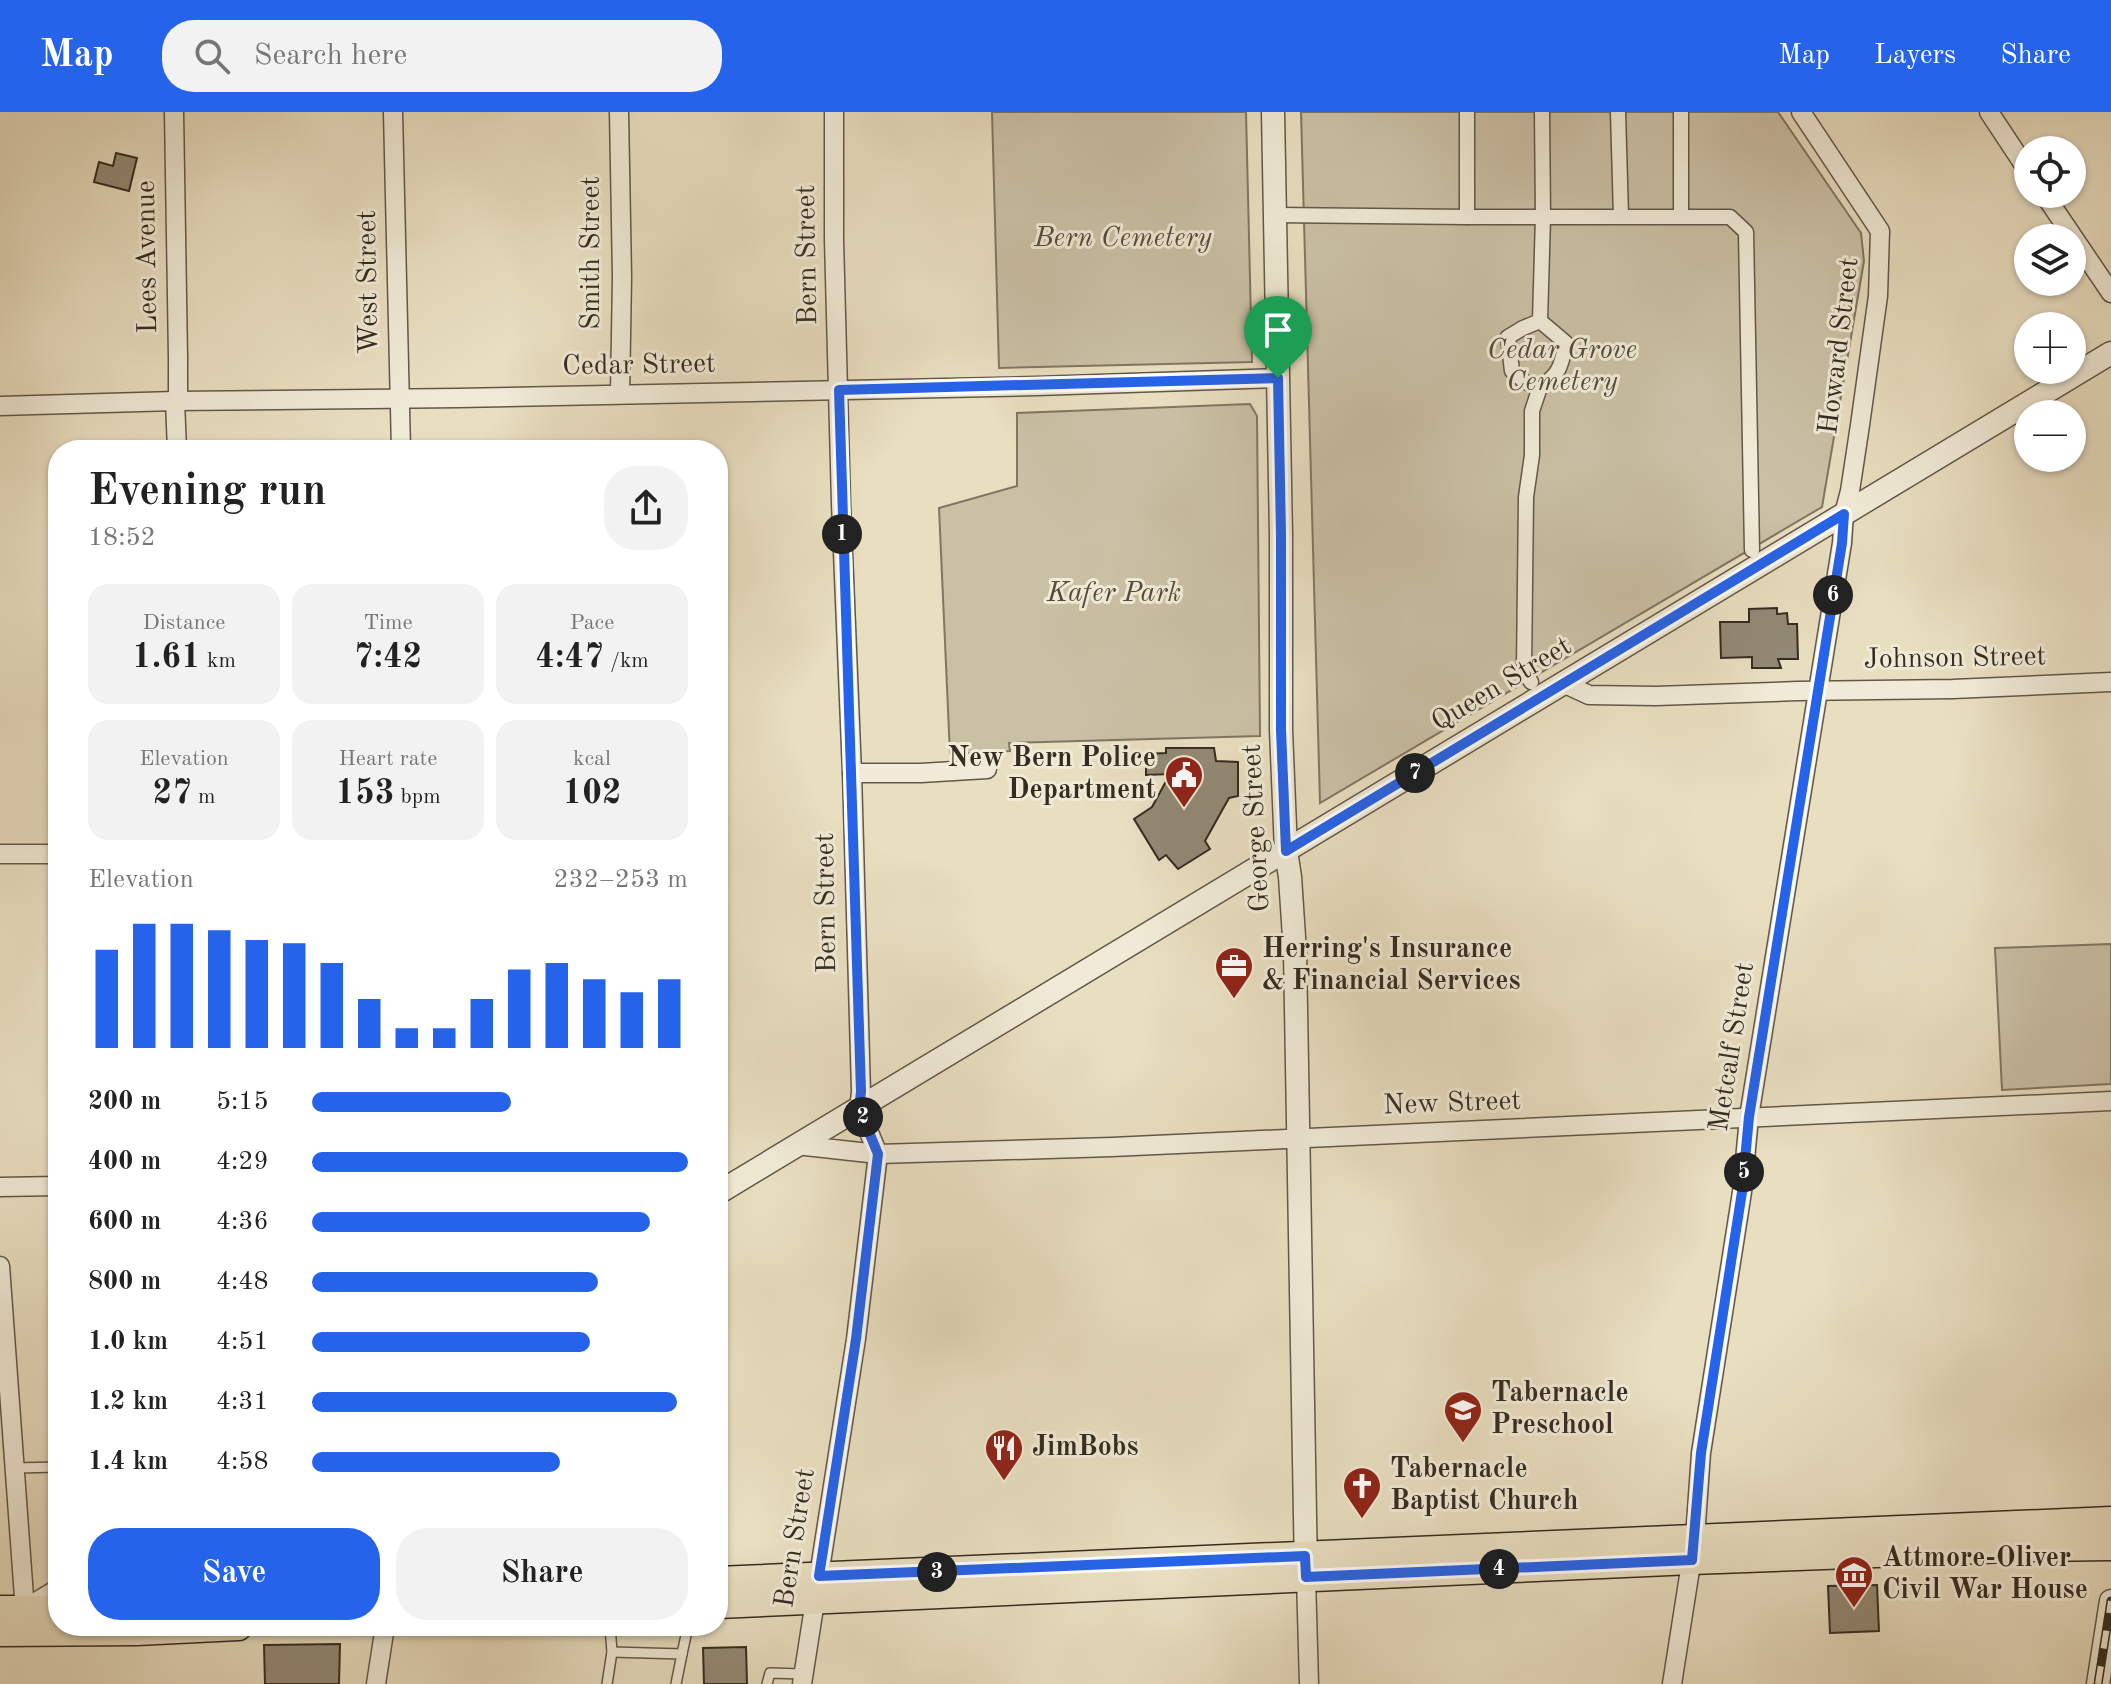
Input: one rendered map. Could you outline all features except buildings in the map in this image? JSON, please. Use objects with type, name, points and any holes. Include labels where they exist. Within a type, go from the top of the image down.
[{"type":"main road","points":[[728,1582],[817,1588],[1306,1567],[1694,1549],[2111,1521]]},
{"type":"main road","points":[[2006,1548],[2048,1533],[2111,1529]]},
{"type":"main road","points":[[1694,1549],[2111,1546]]},
{"type":"main road","points":[[728,1602],[817,1588]]},
{"type":"main road","points":[[6,1624],[48,1613]]},
{"type":"main road","points":[[6,1624],[48,1626]]},
{"type":"street","name":"Lees Avenue","points":[[174,112],[177,440]]},
{"type":"street","name":"West Street","points":[[393,112],[401,440]]},
{"type":"street","name":"Smith Street","points":[[619,112],[622,277],[620,394]]},
{"type":"street","name":"Bern Street","points":[[803,1679],[856,1339],[878,1154],[859,1108],[852,773],[834,240],[834,112]]},
{"type":"street","name":"George Street","points":[[1273,112],[1281,535],[1281,730],[1286,851],[1295,952],[1309,1684]]},
{"type":"street","points":[[1467,112],[1467,217]]},
{"type":"street","points":[[1540,321],[1542,112]]},
{"type":"street","points":[[1618,112],[1621,216]]},
{"type":"street","points":[[1681,112],[1681,216]]},
{"type":"street","name":"Howard Street","points":[[1801,112],[1880,231],[1878,296],[1844,514]]},
{"type":"street","points":[[1989,112],[2014,150]]},
{"type":"street","points":[[2053,208],[2111,293]]},
{"type":"street","points":[[1275,215],[1730,217],[1746,232],[1752,550]]},
{"type":"street","points":[[1540,321],[1508,337],[1512,371],[1525,382],[1540,387]]},
{"type":"street","points":[[1531,682],[1524,669],[1526,497],[1532,455],[1532,411],[1540,387],[1553,378],[1561,367],[1566,343],[1540,321]]},
{"type":"street","name":"Queen Street","points":[[728,1187],[2111,353]]},
{"type":"street","name":"Cedar Street","points":[[0,406],[1278,378]]},
{"type":"street","name":"Metcalf Street","points":[[1672,1684],[1694,1549],[1701,1453],[1742,1192],[1749,1117],[1842,543],[1844,514]]},
{"type":"street","name":"Johnson Street","points":[[1563,683],[1589,695],[1656,696],[2111,682]]},
{"type":"street","points":[[852,773],[987,769]]},
{"type":"street","points":[[0,854],[48,854]]},
{"type":"street","name":"New Street","points":[[796,1145],[878,1154],[1112,1147],[2111,1101]]},
{"type":"street","points":[[0,1187],[48,1186]]},
{"type":"street","points":[[0,1266],[15,1468],[6,1624]]},
{"type":"street","points":[[6,1624],[48,1597]]},
{"type":"street","points":[[2098,1684],[2111,1601]]},
{"type":"street","points":[[376,1684],[383,1636]]},
{"type":"lane","points":[[15,1468],[48,1467]]},
{"type":"lane","points":[[607,1684],[612,1652],[611,1636]]},
{"type":"lane","points":[[676,1684],[686,1636]]},
{"type":"lane","points":[[612,1652],[682,1654]]},
{"type":"lane","points":[[767,1684],[770,1673],[803,1679]]},
{"type":"green space","name":"Bern Cemetery","points":[[992,112],[1246,112],[1252,362],[999,368]]},
{"type":"green space","name":"Cedar Grove Cemetery","points":[[1301,112],[1778,112],[1861,233],[1864,261],[1822,507],[1320,803]]},
{"type":"green space","name":"Kafer Park","points":[[1250,404],[1257,416],[1260,736],[1009,743],[1010,751],[950,754],[939,508],[1017,486],[1017,413]]},
{"type":"green space","points":[[2111,944],[2111,1084],[2002,1090],[1995,948]]},
{"type":"railway","points":[[2098,1684],[2111,1601]]},
{"type":"place","name":"New Bern Police Department","points":[[1184,809]]},
{"type":"place","name":"Herring's Insurance & Financial Services","points":[[1234,1000]]},
{"type":"place","name":"Tabernacle Preschool","points":[[1463,1444]]},
{"type":"place","name":"JimBobs","points":[[1004,1482]]},
{"type":"place","name":"Tabernacle Baptist Church","points":[[1362,1520]]},
{"type":"place","name":"Attmore-Oliver Civil War House","points":[[1854,1609]]},
{"type":"route","points":[[1278,378],[1281,730],[1286,851],[1844,514],[1842,543],[1749,1117],[1742,1192],[1701,1453],[1692,1560],[1306,1577],[1305,1556],[819,1576],[856,1339],[878,1154],[859,1108],[861,1092],[839,390],[1278,378]]}]
